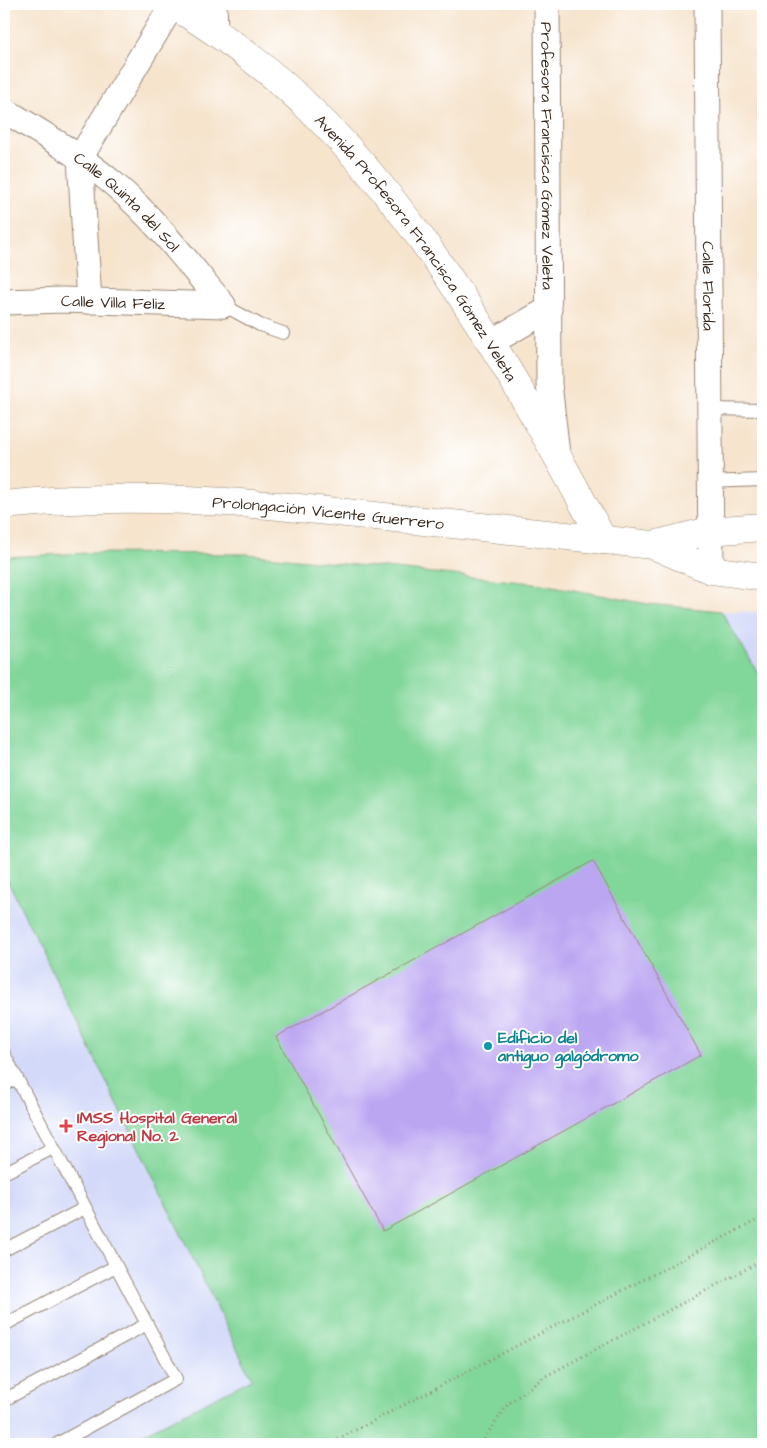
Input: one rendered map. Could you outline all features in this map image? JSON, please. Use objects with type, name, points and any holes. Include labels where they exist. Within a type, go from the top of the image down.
[{"type":"main road","name":"Avenida Profesora Francisca Gómez Veleta","points":[[180,6],[292,92],[345,145],[419,235],[490,344],[556,454],[602,540]]},
{"type":"main road","name":"Prolongación Vicente Guerrero","points":[[4,505],[126,499],[235,502],[652,545],[711,570],[763,577]]},
{"type":"main road","name":"Prolongación Vicente Guerrero","points":[[652,545],[709,531],[763,527]]},
{"type":"street","points":[[214,4],[215,31]]},
{"type":"street","name":"Profesora Francisca Gómez Veleta","points":[[547,4],[549,384],[556,454]]},
{"type":"street","name":"Calle Florida","points":[[707,4],[708,482],[711,570]]},
{"type":"street","points":[[88,301],[80,158],[180,6]]},
{"type":"street","name":"Calle Quinta del Sol","points":[[4,110],[80,158],[115,184],[144,211],[228,309]]},
{"type":"street","name":"Calle Villa Feliz","points":[[4,302],[88,301],[228,309]]},
{"type":"street","name":"Profesora Francisca Gómez Veleta","points":[[490,344],[549,309]]},
{"type":"lane","points":[[228,309],[284,333]]},
{"type":"lane","points":[[708,409],[763,410]]},
{"type":"lane","points":[[708,482],[763,480]]},
{"type":"lane","points":[[4,1054],[176,1379],[57,1444]]},
{"type":"lane","points":[[4,1084],[17,1078]]},
{"type":"lane","points":[[4,1173],[53,1148]]},
{"type":"lane","points":[[4,1250],[86,1208]]},
{"type":"lane","points":[[4,1325],[116,1266]]},
{"type":"lane","points":[[4,1400],[147,1324]]},
{"type":"path","points":[[329,1444],[763,1217]]},
{"type":"path","points":[[483,1444],[485,1437],[508,1404],[544,1376],[763,1260]]},
{"type":"shaded area","points":[[721,611],[763,612],[763,681]]},
{"type":"shaded area","name":"IMSS Hospital General Regional No. 2","points":[[4,873],[252,1379],[123,1444],[4,1444]]},
{"type":"green space","points":[[88,553],[247,554],[542,584],[648,604],[721,611],[763,681],[763,1444],[123,1444],[252,1379],[4,873],[4,557]]},
{"type":"building","name":"Edificio del antiguo galgódromo","points":[[593,861],[701,1055],[383,1231],[276,1037]]},
{"type":"place","name":"Edificio del antiguo galgódromo","points":[[488,1046]]},
{"type":"place","name":"IMSS Hospital General Regional No. 2","points":[[66,1126]]}]
